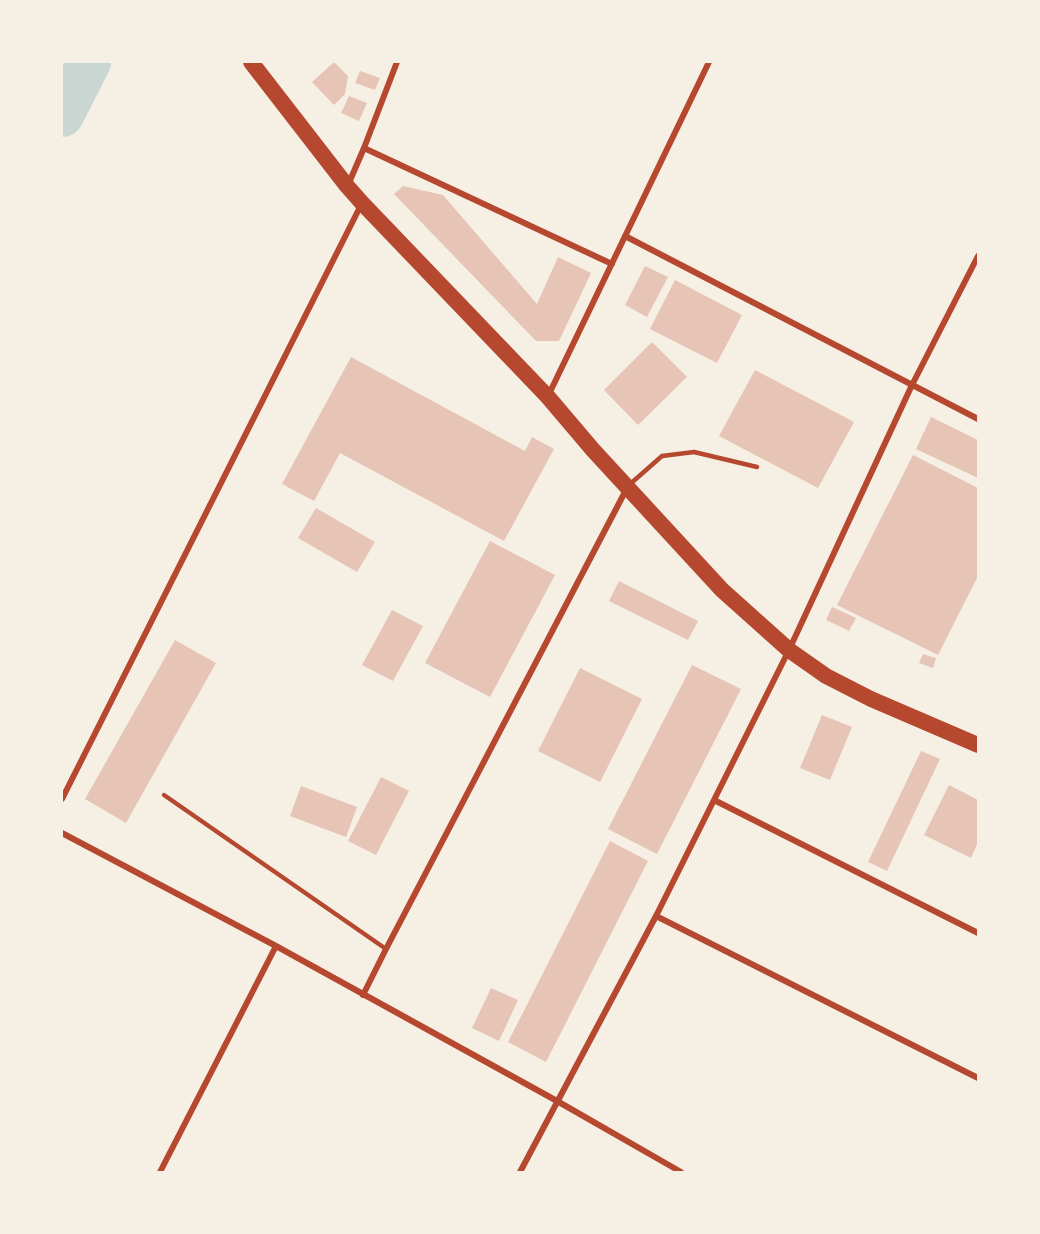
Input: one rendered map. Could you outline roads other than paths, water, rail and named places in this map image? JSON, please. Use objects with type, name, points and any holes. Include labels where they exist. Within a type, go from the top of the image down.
[{"type":"highway","points":[[251,62],[362,203],[548,397],[593,450],[722,590],[789,650],[826,676],[871,699],[978,745]]},
{"type":"street","points":[[347,186],[397,62]]},
{"type":"street","points":[[548,397],[709,62]]},
{"type":"street","points":[[364,148],[612,264]]},
{"type":"street","points":[[62,799],[362,203]]},
{"type":"street","points":[[625,236],[978,419]]},
{"type":"street","points":[[519,1173],[656,916],[789,650],[912,385],[978,256]]},
{"type":"street","points":[[363,995],[628,486]]},
{"type":"street","points":[[714,800],[978,933]]},
{"type":"street","points":[[62,833],[276,946],[557,1101],[681,1173]]},
{"type":"street","points":[[656,916],[978,1078]]},
{"type":"street","points":[[160,1173],[276,946]]},
{"type":"lane","points":[[628,486],[663,456],[694,452],[757,466]]},
{"type":"lane","points":[[164,795],[386,950]]},
{"type":"waterway","points":[[62,115],[89,62]]}]
